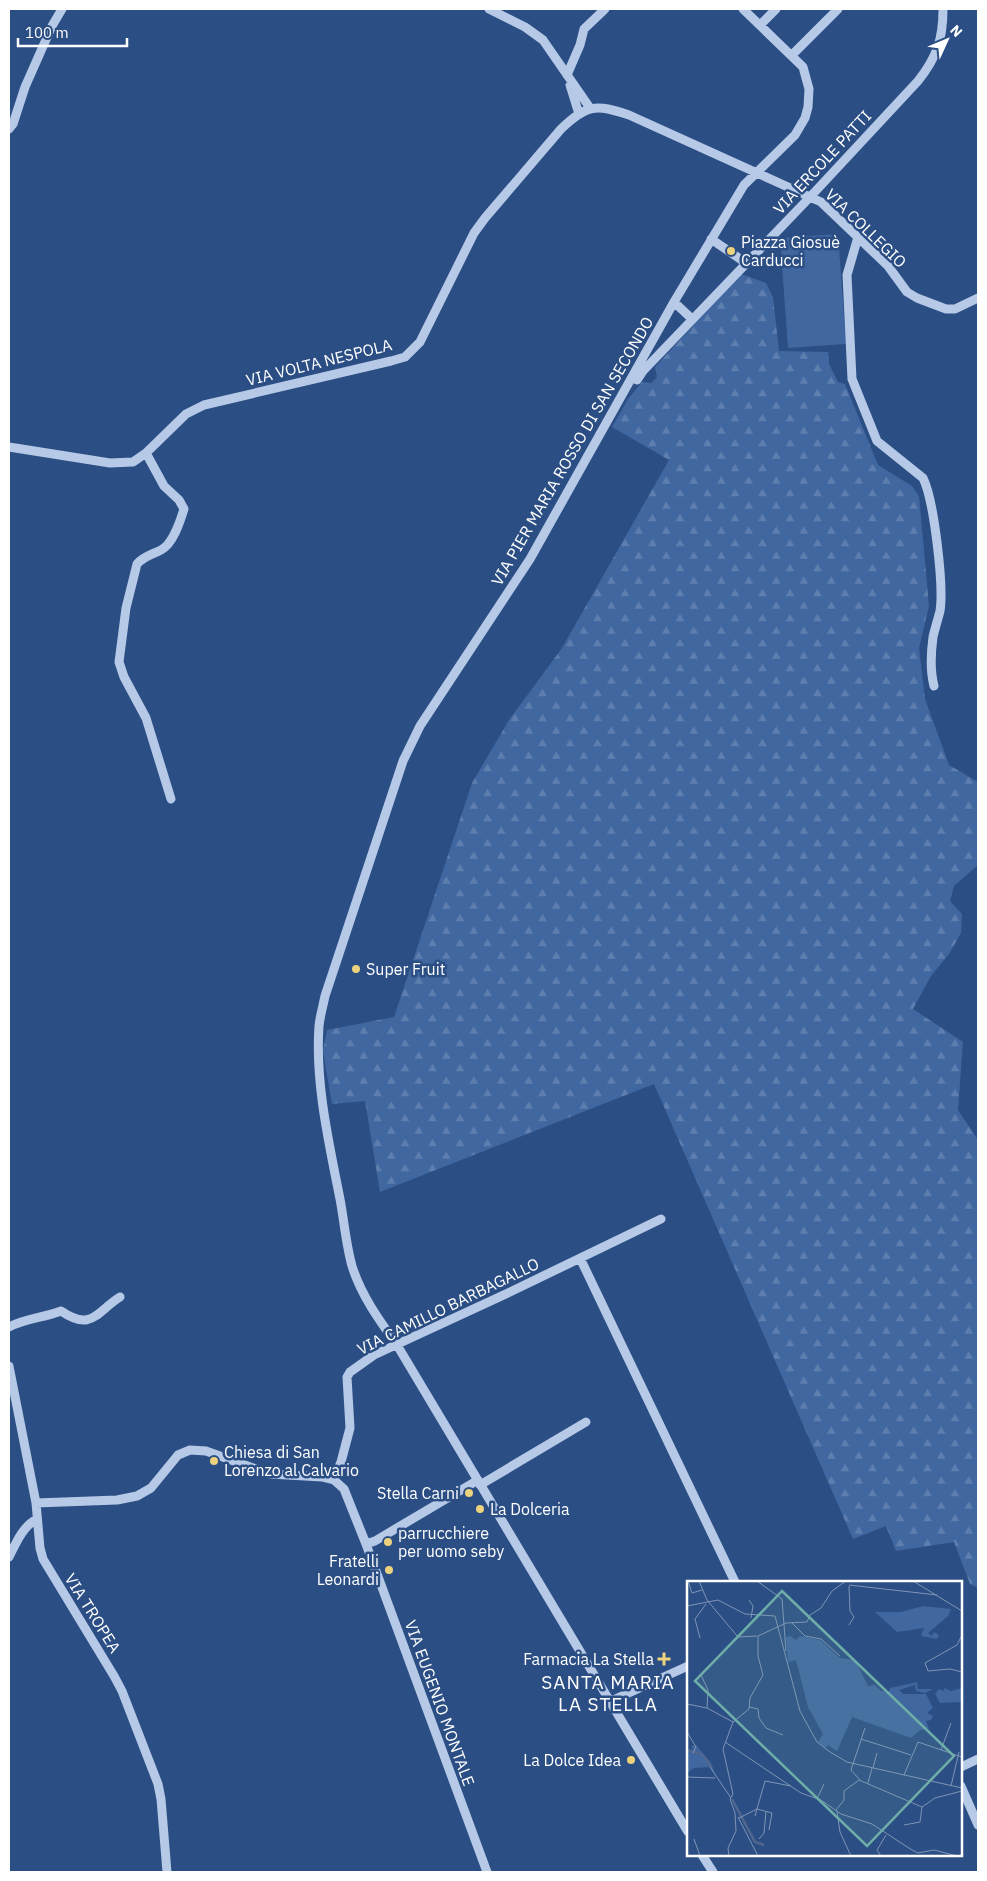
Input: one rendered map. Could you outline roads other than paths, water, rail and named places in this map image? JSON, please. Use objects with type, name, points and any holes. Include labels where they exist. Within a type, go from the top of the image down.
[{"type":"street","points":[[9,129],[14,124],[25,87],[52,26],[62,9]]},
{"type":"street","points":[[489,9],[515,21],[535,34],[554,54],[590,108],[607,109],[629,115],[756,172]]},
{"type":"street","points":[[579,114],[568,76],[580,45],[584,28],[605,9]]},
{"type":"street","name":"VIA PIER MARIA ROSSO DI SAN SECONDO","points":[[687,1830],[397,1345],[370,1306],[352,1265],[330,1147],[322,1088],[319,1024],[325,996],[403,761],[420,726],[530,559],[674,302],[744,185],[795,134],[805,118],[809,99],[808,80],[803,67],[743,9]]},
{"type":"street","points":[[760,25],[776,9]]},
{"type":"street","points":[[792,56],[838,9]]},
{"type":"street","name":"VIA ERCOLE PATTI","points":[[613,412],[642,371],[811,196],[918,81],[931,64],[940,44],[944,9]]},
{"type":"street","name":"VIA VOLTA NESPOLA","points":[[9,447],[110,464],[133,462],[146,453],[186,414],[204,405],[391,362],[405,357],[420,342],[474,234],[485,218],[561,129],[579,114],[590,108]]},
{"type":"street","name":"VIA COLLEGIO","points":[[756,172],[821,202],[888,266],[907,292],[917,298],[946,309],[955,309],[978,298]]},
{"type":"street","points":[[858,237],[847,275],[852,379],[878,441],[923,478],[926,485],[933,518],[941,582],[940,610],[933,637],[931,660],[934,686]]},
{"type":"street","points":[[711,238],[746,263]]},
{"type":"street","points":[[674,302],[692,320]]},
{"type":"street","points":[[146,453],[164,486],[179,500],[184,509],[167,546],[141,559],[137,564],[126,608],[119,662],[124,677],[146,718],[171,799]]},
{"type":"street","name":"VIA CAMILLO BARBAGALLO","points":[[336,1477],[350,1428],[347,1378],[350,1372],[374,1355],[661,1219]]},
{"type":"street","points":[[580,1258],[735,1581]]},
{"type":"street","points":[[9,1327],[24,1320],[52,1315],[62,1311],[78,1320],[94,1318],[110,1303],[120,1297]]},
{"type":"street","name":"VIA TROPEA","points":[[9,1366],[36,1503],[40,1548],[46,1567],[122,1691],[152,1766],[161,1799],[167,1872]]},
{"type":"street","points":[[366,1544],[375,1541],[586,1422]]},
{"type":"street","points":[[36,1503],[117,1500],[137,1496],[151,1488],[178,1455],[190,1450],[206,1452],[270,1474],[296,1476],[329,1473],[336,1477]]},
{"type":"street","name":"VIA EUGENIO MONTALE","points":[[336,1477],[347,1486],[353,1509],[487,1872]]},
{"type":"street","points":[[9,1557],[22,1533],[32,1521],[37,1519]]},
{"type":"street","points":[[611,1701],[687,1666]]},
{"type":"street","points":[[962,1767],[978,1759]]},
{"type":"street","points":[[962,1788],[978,1825]]},
{"type":"street","points":[[703,1856],[712,1872]]},
{"type":"place","name":"Piazza Giosuè Carducci","points":[[731,251]]},
{"type":"place","name":"Super Fruit","points":[[356,969]]},
{"type":"place","name":"Chiesa di San Lorenzo al Calvario","points":[[214,1461]]},
{"type":"place","name":"Stella Carni","points":[[469,1493]]},
{"type":"place","name":"La Dolceria","points":[[480,1509]]},
{"type":"place","name":"parrucchiere per uomo seby","points":[[388,1542]]},
{"type":"place","name":"Fratelli Leonardi","points":[[389,1570]]},
{"type":"place","name":"Farmacia La Stella","points":[[664,1659]]},
{"type":"place","name":"La Dolce Idea","points":[[631,1760]]},
{"type":"district","name":"SANTA MARIA LA STELLA","points":[[608,1693]]}]
